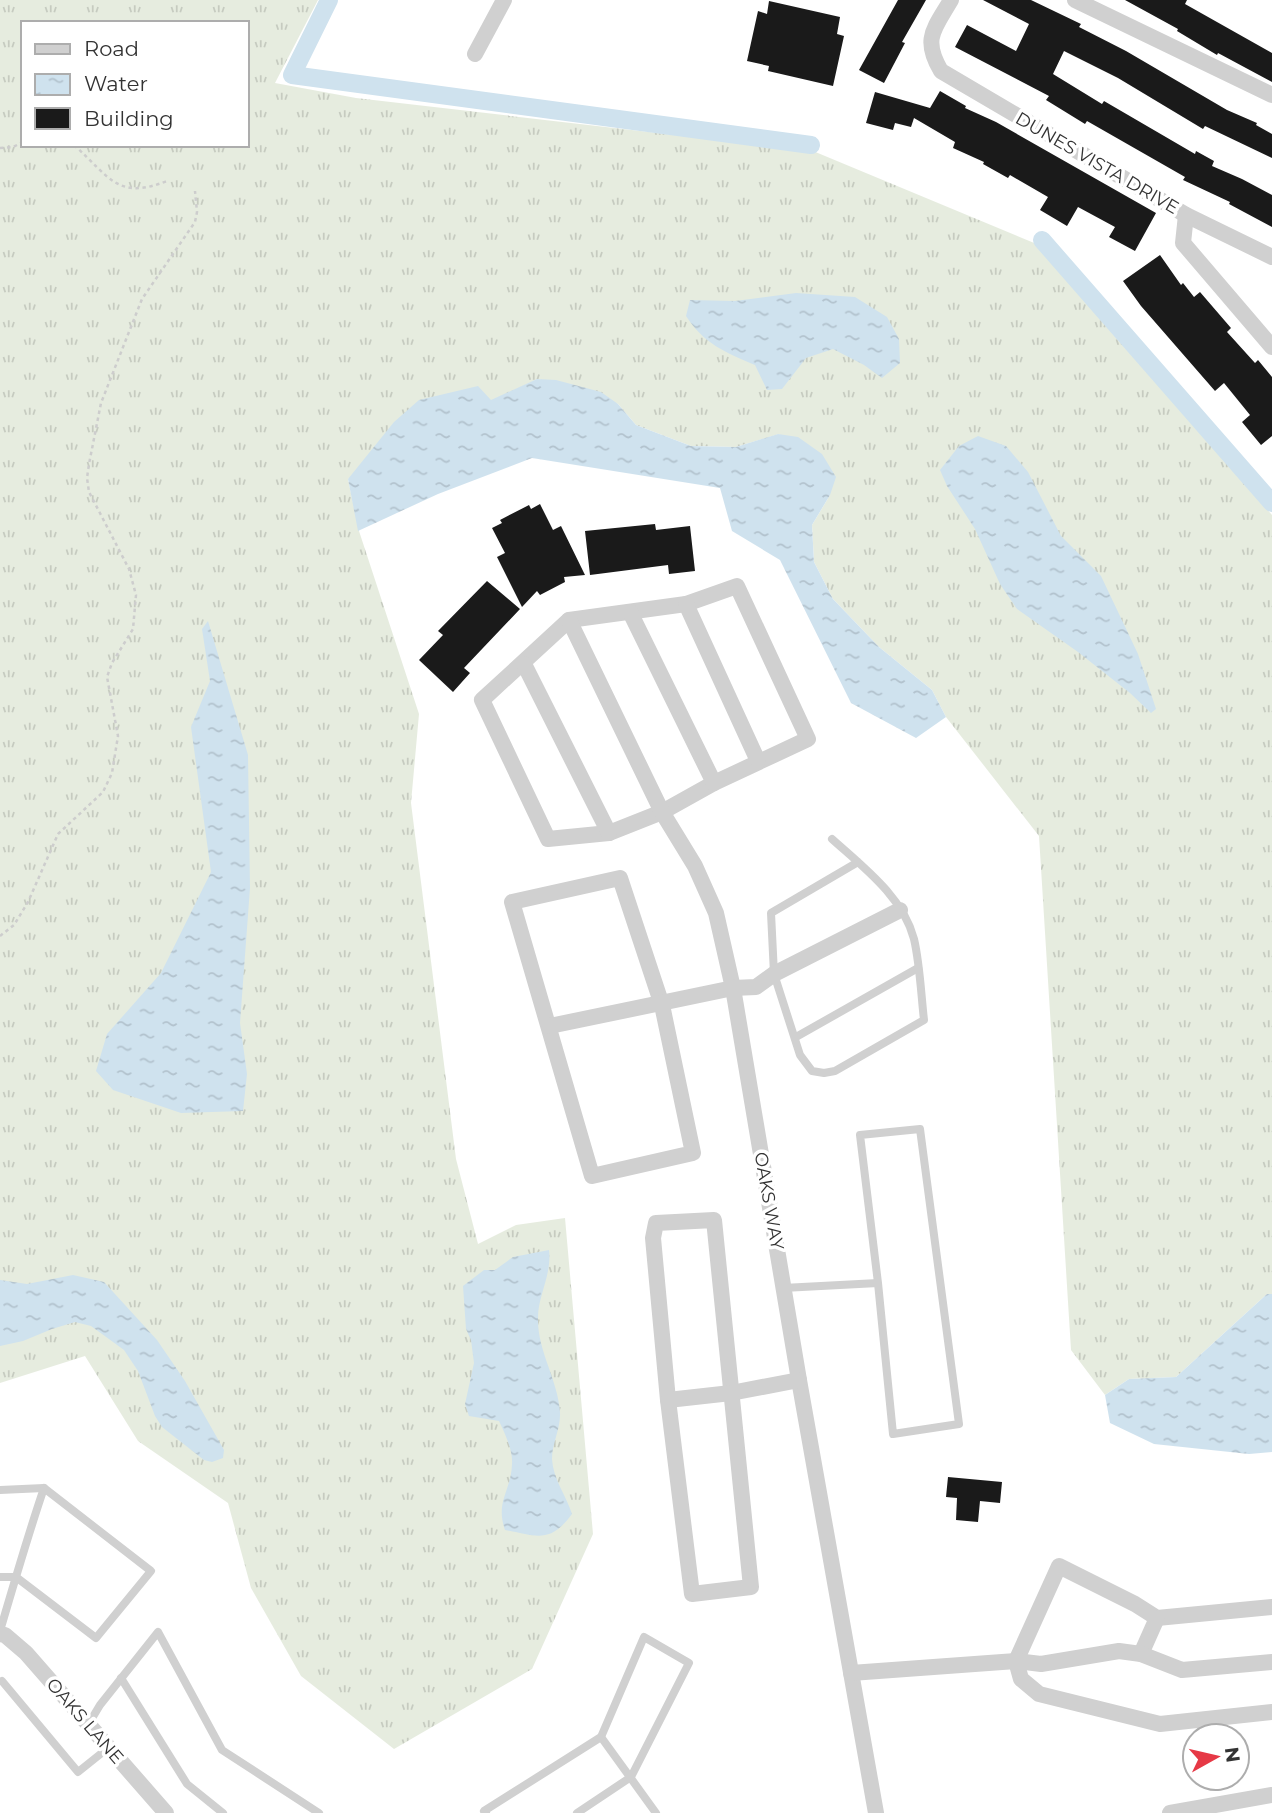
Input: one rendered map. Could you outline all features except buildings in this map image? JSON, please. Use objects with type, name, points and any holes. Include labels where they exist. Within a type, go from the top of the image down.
[{"type":"street","points":[[475,54],[504,0]]},
{"type":"street","name":"DUNES VISTA DRIVE","points":[[951,0],[930,37],[931,55],[941,71],[1186,215],[1272,257]]},
{"type":"street","points":[[1075,0],[1272,94]]},
{"type":"street","points":[[1186,215],[1183,243],[1272,347]]},
{"type":"street","points":[[737,586],[808,739],[714,783],[662,812],[609,833],[548,839],[482,700],[569,620],[686,604],[737,586]]},
{"type":"street","points":[[686,604],[758,761]]},
{"type":"street","points":[[631,612],[714,783]]},
{"type":"street","name":"OAKS WAY","points":[[569,620],[662,812],[695,866],[716,913],[733,988],[783,1289],[876,1813]]},
{"type":"street","points":[[524,664],[609,833]]},
{"type":"street","points":[[620,877],[662,1005],[693,1153],[592,1176],[550,1026],[512,902],[620,877]]},
{"type":"street","points":[[550,1026],[662,1005],[733,988],[756,987],[774,974],[900,910]]},
{"type":"street","points":[[714,1220],[751,1587],[692,1594],[668,1401],[653,1238],[656,1223],[714,1220]]},
{"type":"street","points":[[668,1401],[731,1394],[799,1380]]},
{"type":"street","points":[[1272,1607],[1157,1618],[1059,1566],[1016,1661],[1021,1679],[1039,1694],[1160,1724],[1272,1712]]},
{"type":"street","points":[[1141,1654],[1157,1618]]},
{"type":"street","name":"OAKS LANE","points":[[0,1633],[26,1653],[160,1810]]},
{"type":"street","points":[[851,1674],[1016,1661],[1041,1664],[1119,1651],[1141,1654],[1182,1670],[1272,1662]]},
{"type":"street","points":[[1170,1813],[1272,1795]]},
{"type":"lane","points":[[832,839],[858,862],[893,898],[900,910],[913,937],[923,1020],[835,1071],[812,1071],[800,1055],[774,974],[771,913],[858,862]]},
{"type":"lane","points":[[796,1037],[918,968]]},
{"type":"lane","points":[[920,1129],[959,1424],[894,1434],[878,1283],[860,1135],[920,1129]]},
{"type":"lane","points":[[783,1289],[878,1283]]},
{"type":"lane","points":[[0,1633],[44,1488]]},
{"type":"lane","points":[[0,1490],[44,1488],[151,1571],[96,1638],[16,1577],[0,1577]]},
{"type":"lane","points":[[88,1725],[100,1705],[158,1632],[222,1750],[319,1813]]},
{"type":"lane","points":[[486,1813],[484,1811],[601,1737],[644,1637],[689,1662],[631,1777],[577,1813]]},
{"type":"lane","points":[[121,1678],[187,1784],[223,1813]]},
{"type":"lane","points":[[2,1681],[79,1772],[108,1748]]},
{"type":"lane","points":[[601,1737],[656,1813]]},
{"type":"path","points":[[0,148],[21,143]]},
{"type":"path","points":[[76,147],[123,187],[141,189],[167,181]]},
{"type":"path","points":[[0,936],[14,925],[28,902],[58,834],[103,792],[112,773],[118,736],[107,677],[112,663],[133,629],[136,595],[129,569],[89,492],[88,472],[98,413],[121,350],[146,291],[195,222],[195,191]]},
{"type":"green space","points":[[0,0],[318,0],[275,83],[356,98],[813,151],[1039,245],[1272,515],[1272,1294],[1267,1294],[1176,1377],[1129,1379],[1105,1395],[1071,1350],[1039,836],[946,717],[932,690],[879,647],[833,599],[814,562],[812,525],[830,495],[779,434],[736,447],[691,446],[636,425],[618,404],[538,379],[491,401],[348,479],[359,531],[419,714],[411,803],[456,1159],[478,1244],[516,1225],[565,1218],[593,1534],[532,1669],[394,1749],[301,1676],[251,1588],[228,1503],[138,1441],[85,1356],[0,1383]]},
{"type":"water","points":[[796,293],[855,297],[887,317],[899,339],[900,363],[882,378],[833,349],[806,358],[782,389],[767,390],[755,365],[708,340],[686,316],[690,300],[735,301]]},
{"type":"water","points":[[537,379],[556,380],[601,392],[618,404],[636,425],[691,446],[736,447],[778,434],[798,437],[822,454],[836,477],[830,495],[812,525],[814,562],[833,599],[879,647],[932,690],[946,717],[916,738],[851,703],[780,560],[732,531],[720,488],[532,458],[438,494],[358,531],[348,479],[394,422],[419,400],[478,386],[491,400]]},
{"type":"water","points":[[978,436],[1006,446],[1028,472],[1061,536],[1101,576],[1138,654],[1156,709],[1151,713],[1078,652],[1017,609],[1000,584],[975,529],[947,486],[940,470],[959,446]]},
{"type":"water","points":[[208,621],[248,755],[250,888],[240,1023],[247,1074],[243,1111],[181,1113],[113,1090],[96,1071],[107,1034],[161,973],[211,872],[191,727],[210,681],[202,629]]},
{"type":"water","points":[[549,1250],[549,1268],[538,1318],[539,1330],[560,1412],[552,1453],[553,1466],[572,1514],[557,1530],[542,1536],[505,1530],[502,1511],[511,1474],[510,1448],[499,1421],[469,1416],[465,1404],[474,1363],[471,1340],[466,1329],[463,1286],[484,1270],[495,1270],[513,1257]]},
{"type":"water","points":[[73,1275],[104,1282],[157,1340],[185,1381],[224,1450],[223,1458],[212,1462],[204,1460],[162,1427],[155,1416],[138,1371],[124,1350],[91,1326],[75,1322],[23,1341],[0,1346],[0,1280],[27,1284]]},
{"type":"water","points":[[1267,1294],[1272,1294],[1272,1452],[1249,1454],[1154,1444],[1110,1423],[1105,1395],[1129,1379],[1176,1377]]},
{"type":"waterway","points":[[329,0],[292,75],[811,145]]},
{"type":"waterway","points":[[1042,240],[1272,503]]}]
